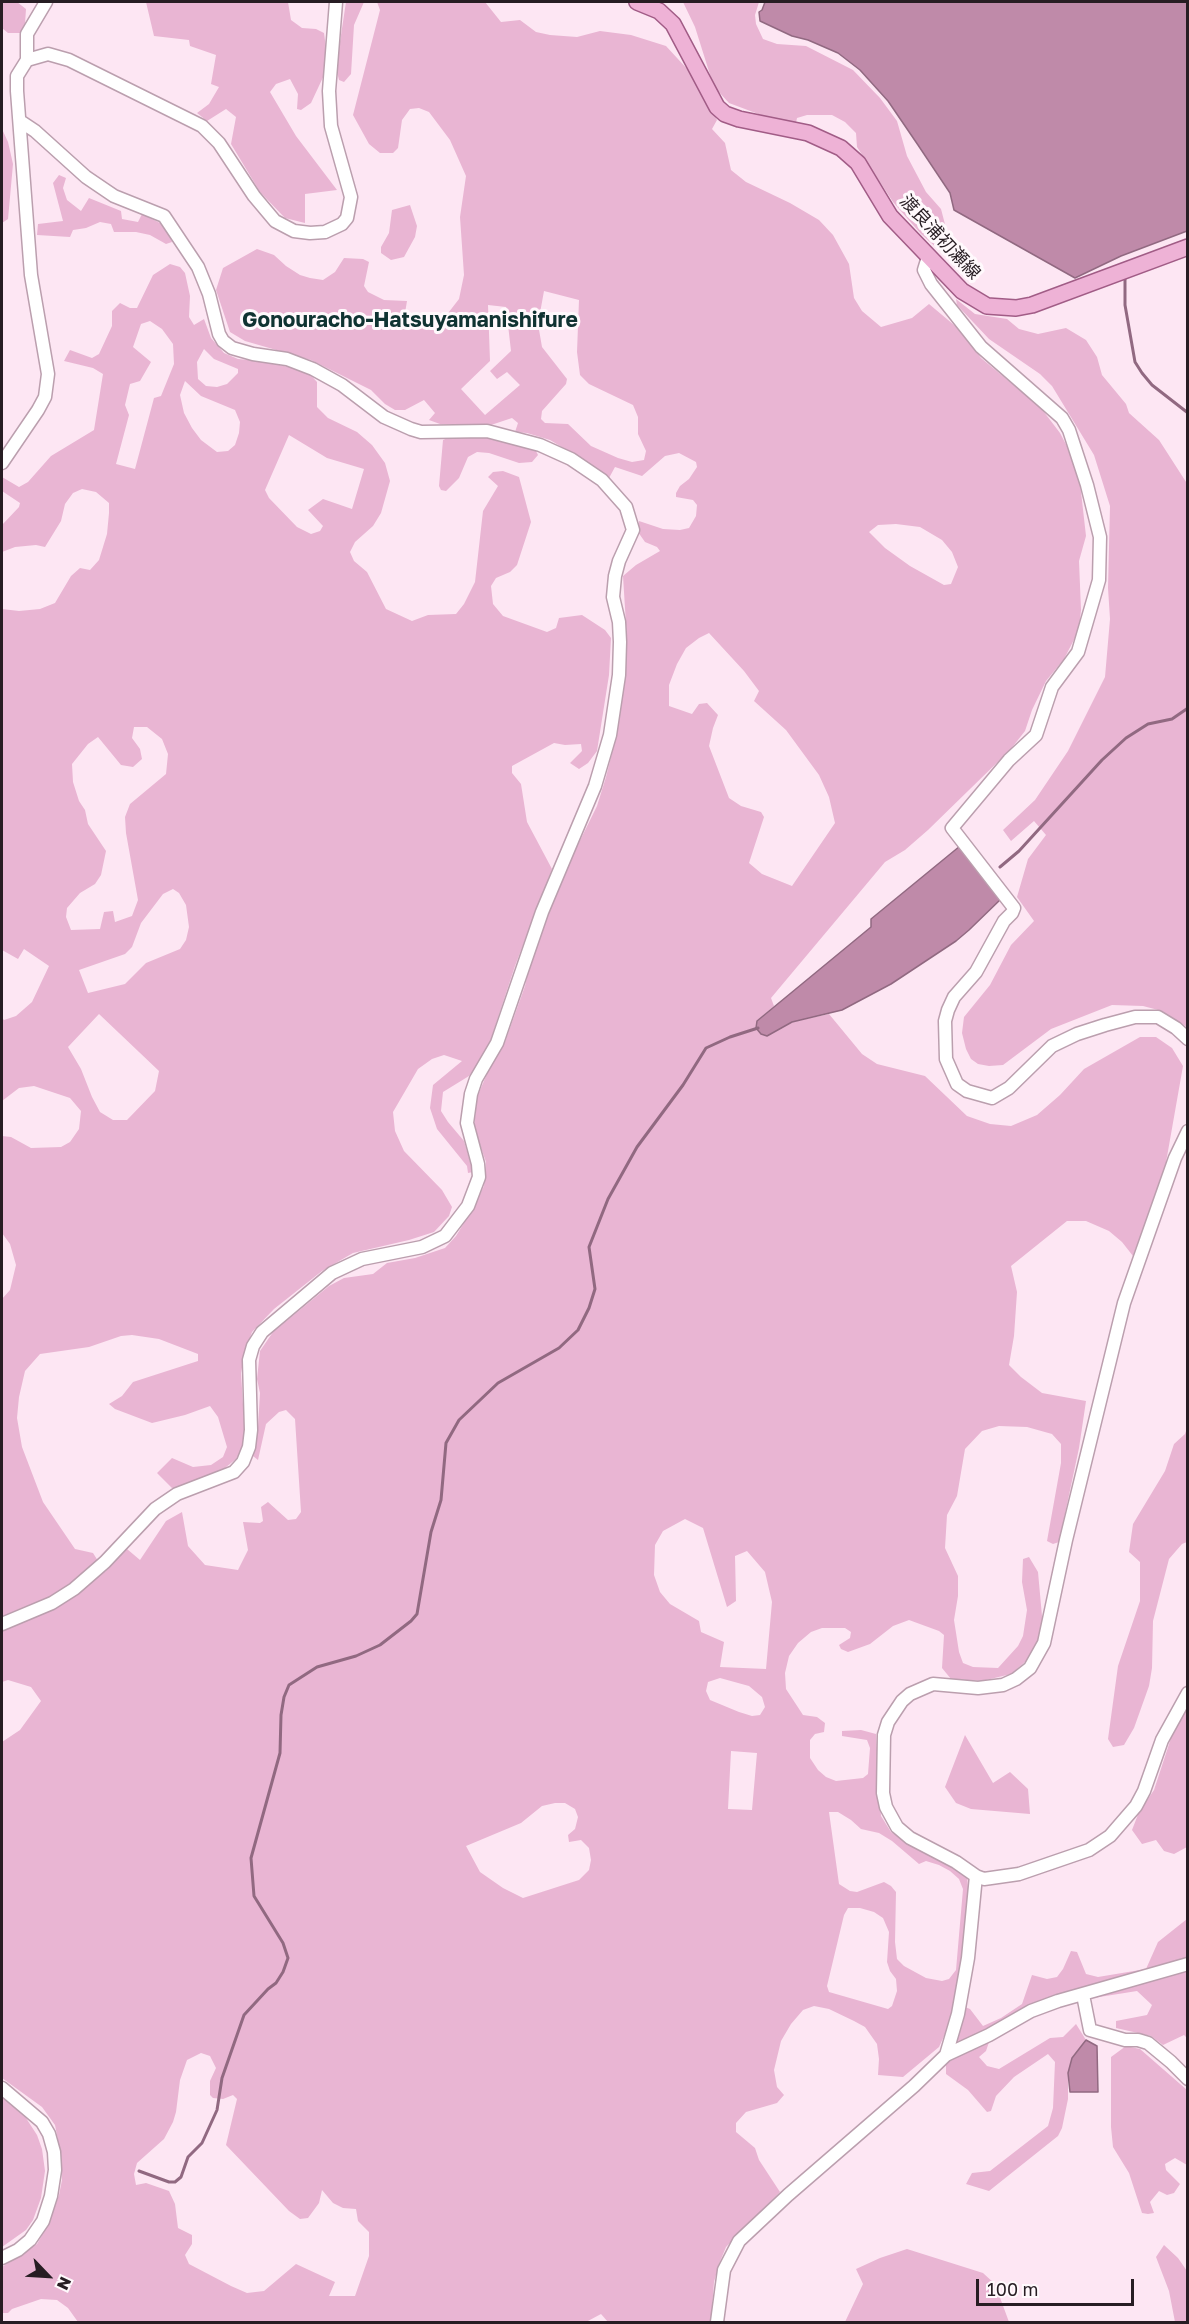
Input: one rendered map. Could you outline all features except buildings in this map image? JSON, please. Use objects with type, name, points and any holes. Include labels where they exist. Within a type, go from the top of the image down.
[{"type":"main road","name":"渡良浦初瀬線","points":[[637,2],[659,11],[673,24],[717,107],[725,114],[808,133],[841,148],[858,163],[890,216],[962,291],[987,306],[1016,308],[1069,293],[1188,247]]},
{"type":"street","points":[[2,463],[45,397],[48,374],[31,275],[17,76],[27,60],[27,34],[46,2]]},
{"type":"street","points":[[27,60],[48,54],[69,60],[202,126],[219,143],[254,196],[275,221],[294,231],[325,232],[342,224],[346,218],[351,197],[331,126],[329,91],[336,2]]},
{"type":"street","points":[[2,1624],[51,1603],[74,1589],[105,1562],[155,1509],[177,1494],[234,1472],[243,1462],[249,1448],[251,1430],[249,1360],[253,1346],[262,1332],[332,1273],[362,1259],[422,1247],[445,1236],[468,1206],[479,1177],[478,1164],[467,1123],[471,1094],[476,1079],[497,1044],[542,912],[595,786],[610,735],[619,675],[619,622],[613,597],[615,576],[633,530],[626,507],[602,480],[578,463],[540,445],[487,431],[421,432],[411,429],[384,417],[342,386],[313,369],[287,359],[232,348],[223,341],[219,334],[209,294],[198,267],[164,216],[114,196],[86,177],[35,130],[20,121]]},
{"type":"street","points":[[928,257],[924,270],[931,284],[981,347],[1062,418],[1069,430],[1087,485],[1100,537],[1099,580],[1078,652],[1052,687],[1036,735],[1009,760],[952,828],[1014,908],[1004,921],[976,972],[954,997],[948,1010],[945,1020],[946,1059],[957,1083],[967,1091],[992,1098],[1009,1088],[1052,1046],[1077,1034],[1106,1025],[1135,1017],[1158,1017],[1188,1039]]},
{"type":"street","points":[[1188,1131],[1175,1158],[1124,1303],[1066,1540],[1044,1643],[1037,1657],[1023,1674],[1003,1685],[978,1688],[933,1684],[920,1689],[902,1701],[888,1722],[884,1735],[883,1793],[886,1808],[897,1827],[910,1838],[984,1879],[1019,1874],[1089,1850],[1110,1836],[1136,1806],[1144,1791],[1162,1740],[1188,1693]]},
{"type":"street","points":[[946,2055],[958,2014],[968,1958],[976,1876]]},
{"type":"street","points":[[717,2322],[724,2270],[739,2241],[946,2055],[989,2035],[1031,2011],[1058,2001],[1188,1964]]},
{"type":"street","points":[[1083,1995],[1090,2030],[1125,2040],[1148,2043],[1188,2079]]},
{"type":"street","points":[[2,2088],[42,2122],[49,2134],[54,2152],[55,2170],[51,2196],[42,2221],[30,2240],[18,2250],[2,2258]]},
{"type":"shaded area","points":[[2,2],[17,2],[26,9],[25,24],[21,33],[8,33],[2,28]]},
{"type":"shaded area","points":[[146,2],[288,2],[291,20],[302,28],[316,29],[324,33],[327,55],[325,73],[311,103],[301,110],[297,109],[298,94],[290,79],[276,84],[270,92],[296,136],[337,190],[305,194],[305,223],[285,218],[260,192],[231,144],[236,117],[226,109],[207,121],[197,113],[209,104],[219,87],[211,84],[216,55],[190,46],[189,40],[154,36]]},
{"type":"shaded area","points":[[346,2],[364,2],[354,25],[351,74],[344,82],[339,80],[336,68]]},
{"type":"shaded area","points":[[377,2],[485,2],[501,22],[520,20],[536,32],[577,37],[600,31],[631,35],[666,46],[689,71],[717,120],[712,129],[725,143],[731,170],[746,182],[819,220],[833,235],[849,264],[854,298],[862,311],[881,327],[912,318],[929,304],[960,330],[981,358],[1041,408],[1060,433],[1071,454],[1080,483],[1086,536],[1079,561],[1081,610],[1079,630],[1064,659],[1046,681],[1025,731],[1010,750],[928,830],[905,850],[885,862],[771,998],[774,1006],[757,1021],[767,1036],[792,1022],[829,1014],[862,1054],[877,1064],[925,1076],[967,1116],[990,1124],[1011,1126],[1037,1115],[1084,1069],[1140,1037],[1156,1037],[1172,1048],[1183,1066],[1165,1168],[1133,1256],[1109,1231],[1086,1221],[1067,1221],[1011,1266],[1017,1292],[1014,1336],[1009,1365],[1042,1393],[1086,1401],[1079,1448],[1059,1542],[1053,1544],[1047,1541],[1061,1463],[1061,1444],[1052,1434],[1027,1427],[999,1426],[982,1431],[965,1449],[957,1496],[947,1515],[945,1548],[958,1576],[958,1596],[954,1620],[963,1663],[973,1667],[998,1668],[1018,1646],[1023,1636],[1027,1610],[1022,1582],[1023,1559],[1029,1557],[1038,1572],[1043,1627],[1033,1655],[1011,1674],[982,1681],[951,1679],[942,1668],[944,1635],[909,1620],[893,1626],[870,1644],[848,1652],[841,1649],[839,1645],[850,1638],[851,1632],[845,1628],[822,1628],[811,1632],[798,1643],[789,1656],[785,1673],[786,1689],[803,1715],[817,1717],[825,1723],[824,1732],[815,1734],[810,1740],[810,1758],[818,1770],[826,1777],[836,1781],[863,1778],[868,1774],[870,1748],[867,1740],[842,1736],[842,1731],[861,1730],[876,1734],[881,1816],[891,1832],[912,1846],[967,1874],[969,1903],[962,1976],[955,2012],[939,2047],[903,2077],[878,2075],[877,2044],[865,2027],[829,2009],[814,2006],[803,2010],[791,2024],[781,2041],[774,2070],[777,2087],[784,2095],[777,2103],[746,2112],[736,2123],[736,2132],[755,2148],[759,2160],[780,2192],[726,2247],[714,2282],[711,2322],[608,2322],[601,2314],[586,2322],[78,2322],[68,2308],[57,2300],[41,2299],[12,2309],[8,2313],[2,2313],[2,2267],[37,2244],[49,2223],[62,2180],[61,2155],[55,2125],[42,2107],[2,2078],[2,1742],[20,1730],[41,1701],[31,1687],[8,1680],[2,1682],[2,1299],[10,1290],[16,1265],[10,1244],[2,1233],[2,1136],[11,1137],[31,1148],[61,1147],[70,1142],[79,1129],[81,1111],[70,1098],[34,1086],[19,1088],[2,1101],[2,1018],[4,1020],[16,1016],[32,1002],[49,966],[24,949],[18,959],[2,950],[2,609],[19,611],[40,609],[55,603],[71,576],[80,568],[90,570],[99,560],[107,534],[109,503],[96,492],[82,489],[73,493],[65,504],[61,521],[45,547],[36,545],[15,547],[2,552],[2,525],[20,503],[2,491],[2,477],[19,487],[28,482],[51,456],[94,430],[103,374],[93,368],[64,361],[70,350],[92,358],[99,354],[112,326],[112,311],[120,303],[130,308],[137,308],[153,275],[170,264],[180,267],[185,273],[190,296],[189,317],[194,325],[204,319],[211,338],[224,353],[238,359],[261,361],[307,371],[317,382],[317,407],[328,418],[357,432],[372,445],[385,463],[390,481],[381,513],[373,526],[355,542],[350,552],[354,561],[367,572],[386,609],[412,621],[428,615],[456,614],[475,582],[483,511],[498,486],[488,477],[493,472],[503,471],[519,477],[531,522],[517,565],[510,572],[496,578],[491,586],[493,604],[503,616],[547,632],[556,628],[559,618],[582,615],[605,630],[611,638],[609,675],[597,751],[588,763],[579,769],[570,763],[582,751],[581,744],[554,743],[512,766],[512,773],[521,784],[527,822],[552,869],[515,966],[486,1054],[469,1076],[443,1092],[441,1111],[464,1141],[473,1172],[468,1173],[467,1166],[437,1129],[430,1108],[433,1085],[462,1061],[444,1055],[432,1059],[418,1069],[393,1112],[395,1131],[404,1151],[442,1190],[452,1207],[449,1216],[434,1232],[353,1253],[322,1271],[274,1309],[252,1332],[245,1352],[241,1373],[245,1436],[242,1449],[236,1459],[220,1472],[189,1485],[172,1488],[157,1473],[172,1458],[193,1467],[211,1465],[223,1457],[227,1447],[218,1417],[210,1406],[152,1423],[115,1409],[109,1404],[122,1396],[133,1382],[198,1361],[198,1354],[159,1339],[132,1335],[121,1336],[89,1347],[40,1354],[25,1371],[17,1418],[22,1447],[43,1502],[75,1549],[93,1553],[105,1572],[127,1549],[140,1560],[166,1521],[182,1512],[188,1546],[205,1565],[238,1570],[248,1550],[243,1522],[260,1523],[263,1521],[261,1507],[268,1502],[288,1520],[296,1519],[301,1512],[295,1419],[286,1410],[279,1412],[266,1424],[258,1460],[253,1456],[258,1427],[260,1393],[257,1379],[260,1351],[273,1332],[329,1286],[344,1278],[373,1274],[387,1263],[415,1258],[445,1248],[456,1236],[473,1208],[484,1186],[486,1162],[474,1128],[477,1097],[493,1060],[505,1042],[525,986],[533,949],[564,873],[597,806],[613,749],[627,640],[623,576],[636,565],[660,551],[657,547],[645,542],[638,532],[639,521],[663,529],[680,530],[689,528],[696,516],[697,505],[693,500],[676,497],[680,486],[689,479],[697,467],[696,462],[679,453],[665,456],[642,476],[615,467],[609,478],[550,440],[515,432],[518,423],[512,418],[491,425],[440,424],[429,420],[435,413],[424,400],[405,410],[395,410],[371,390],[311,360],[245,341],[230,332],[216,290],[223,268],[257,249],[274,255],[300,275],[323,280],[335,272],[344,258],[363,259],[369,262],[364,286],[368,292],[384,300],[407,301],[405,313],[419,321],[430,322],[445,317],[459,299],[464,275],[460,217],[466,176],[450,140],[429,112],[419,108],[410,109],[402,120],[398,148],[393,153],[380,153],[369,144],[353,115],[380,10]],"holes":[[[544,291],[579,300],[577,352],[580,375],[589,384],[633,405],[638,417],[638,434],[646,451],[644,460],[632,462],[618,458],[591,446],[568,424],[545,423],[541,419],[542,411],[566,384],[567,379],[542,347],[538,324]],[[488,305],[506,307],[511,351],[490,371],[497,379],[507,372],[520,385],[485,415],[461,389],[490,361]],[[150,321],[162,329],[173,344],[174,364],[161,396],[154,398],[135,469],[116,464],[129,415],[125,405],[130,384],[140,381],[151,362],[133,347],[141,324]],[[204,349],[214,359],[238,369],[238,373],[227,384],[217,387],[206,386],[198,379],[197,362]],[[185,381],[201,396],[235,410],[240,422],[235,445],[228,451],[217,452],[201,440],[184,413],[180,395]],[[289,435],[327,458],[364,469],[352,509],[323,499],[308,510],[323,526],[320,531],[311,534],[297,527],[269,498],[265,490]],[[896,524],[920,527],[942,540],[952,552],[958,567],[951,584],[944,585],[910,566],[885,548],[869,532],[878,525]],[[709,633],[759,691],[754,701],[786,730],[819,775],[829,797],[835,823],[792,886],[762,874],[749,863],[764,817],[761,812],[741,806],[729,798],[709,746],[718,715],[707,703],[699,704],[692,714],[669,706],[669,685],[686,648]],[[134,727],[147,727],[162,739],[168,754],[166,774],[130,804],[125,817],[138,900],[132,916],[115,922],[113,911],[104,912],[100,929],[71,930],[66,917],[67,908],[80,893],[95,884],[101,875],[106,851],[88,824],[85,810],[79,801],[73,782],[72,764],[88,744],[98,737],[121,765],[133,767],[142,759],[140,749],[132,738]],[[173,889],[179,893],[186,905],[189,927],[186,940],[180,949],[146,963],[125,984],[88,993],[79,970],[125,954],[132,947],[141,923],[163,894]],[[99,1014],[159,1071],[155,1091],[127,1120],[113,1120],[100,1112],[81,1069],[68,1047]],[[685,1519],[703,1528],[727,1607],[736,1601],[735,1556],[747,1551],[765,1572],[772,1602],[766,1669],[720,1667],[724,1642],[701,1632],[699,1621],[670,1604],[660,1592],[654,1575],[655,1545],[663,1531]],[[720,1678],[749,1686],[762,1697],[765,1707],[760,1715],[752,1716],[710,1700],[706,1691],[708,1682]],[[731,1751],[757,1753],[752,1810],[728,1809]],[[565,1803],[575,1809],[578,1817],[575,1829],[568,1835],[569,1842],[581,1840],[589,1848],[591,1860],[589,1870],[579,1880],[523,1898],[480,1872],[466,1846],[521,1823],[542,1806]],[[829,1812],[838,1812],[861,1829],[879,1833],[919,1864],[926,1861],[939,1865],[959,1879],[963,1889],[956,1970],[949,1979],[942,1981],[926,1978],[904,1966],[897,1959],[896,1892],[884,1882],[857,1892],[850,1891],[839,1884]],[[848,1908],[860,1908],[874,1912],[883,1918],[889,1932],[887,1962],[896,1979],[897,1991],[892,2006],[888,2009],[829,1992],[827,1986],[844,1915]],[[201,2053],[210,2056],[216,2068],[210,2081],[210,2095],[213,2098],[223,2099],[233,2095],[237,2099],[226,2145],[289,2211],[300,2219],[308,2218],[319,2203],[322,2190],[333,2203],[343,2208],[356,2209],[358,2221],[369,2232],[369,2256],[355,2296],[329,2296],[335,2282],[296,2264],[264,2291],[247,2293],[189,2264],[185,2255],[192,2244],[192,2235],[178,2228],[175,2204],[169,2191],[146,2183],[136,2185],[134,2174],[137,2163],[164,2139],[173,2122],[180,2080],[187,2060]]]},
{"type":"shaded area","points":[[683,2],[759,2],[755,15],[756,24],[763,39],[777,44],[806,46],[853,70],[880,98],[897,121],[907,156],[926,192],[941,209],[952,251],[947,257],[921,234],[893,202],[857,147],[856,133],[845,122],[832,115],[807,115],[797,118],[796,123],[769,118],[729,103],[712,81],[695,27]]},
{"type":"shaded area","points":[[765,2],[1187,2],[1187,231],[1121,256],[1075,278],[954,210],[950,193],[918,145],[888,101],[860,70],[838,53],[760,21],[759,12]]},
{"type":"shaded area","points":[[2,129],[8,142],[13,164],[8,219],[2,223]]},
{"type":"shaded area","points":[[59,175],[66,178],[63,188],[67,200],[81,211],[89,198],[121,211],[122,219],[138,222],[142,214],[160,223],[170,234],[172,242],[166,244],[150,235],[136,232],[114,232],[111,224],[100,222],[73,230],[70,237],[37,235],[38,224],[63,221],[53,183]]},
{"type":"shaded area","points":[[410,205],[417,226],[415,237],[404,257],[391,260],[381,253],[381,247],[389,233],[392,210]]},
{"type":"shaded area","points":[[956,299],[975,314],[1007,319],[1019,329],[1038,334],[1066,328],[1086,340],[1097,357],[1102,375],[1126,404],[1129,413],[1159,440],[1188,485],[1187,1027],[1162,1011],[1143,1006],[1112,1005],[1051,1029],[1003,1065],[989,1066],[978,1064],[971,1059],[962,1033],[964,1017],[990,985],[1011,945],[1034,921],[1017,897],[1028,859],[1046,835],[1034,821],[1011,841],[1003,830],[1035,800],[1068,751],[1105,677],[1110,619],[1108,588],[1110,506],[1094,455],[1052,386],[1040,374],[989,339],[957,305]]},
{"type":"shaded area","points":[[479,435],[526,445],[538,455],[532,462],[519,463],[489,453],[477,452],[468,457],[459,478],[446,491],[441,490],[439,486],[443,440],[452,436]]},
{"type":"shaded area","points":[[960,846],[1002,898],[969,930],[891,984],[842,1010],[792,1022],[767,1036],[761,1034],[756,1028],[757,1021],[871,927],[871,919]]},
{"type":"shaded area","points":[[1187,1428],[1187,1542],[1182,1544],[1169,1559],[1153,1621],[1152,1668],[1149,1686],[1134,1728],[1124,1745],[1113,1747],[1108,1739],[1118,1666],[1140,1601],[1140,1562],[1129,1552],[1133,1524],[1165,1471],[1174,1444],[1185,1434]]},
{"type":"shaded area","points":[[1187,1707],[1187,1847],[1174,1854],[1164,1851],[1156,1840],[1142,1844],[1132,1830],[1139,1812],[1154,1790],[1172,1735]]},
{"type":"shaded area","points":[[965,1735],[993,1783],[1010,1772],[1028,1789],[1030,1814],[971,1809],[956,1803],[945,1787]]},
{"type":"shaded area","points":[[1187,1919],[1187,2038],[1184,2035],[1163,2045],[1151,2036],[1116,2028],[1116,2021],[1147,2015],[1152,2005],[1137,1991],[1093,1998],[1091,1989],[959,2042],[956,2038],[965,2007],[970,2009],[983,2026],[1001,2018],[1022,2004],[1032,1975],[1047,1979],[1057,1977],[1071,1951],[1077,1952],[1086,1974],[1098,1977],[1146,1969],[1158,1942]]},
{"type":"shaded area","points":[[1076,2024],[1086,2040],[1072,2058],[1068,2073],[1068,2099],[1058,2136],[989,2191],[966,2184],[972,2173],[990,2171],[1048,2126],[1053,2108],[1055,2062],[1048,2054],[1014,2077],[996,2096],[991,2111],[987,2112],[968,2090],[946,2074],[946,2065],[957,2053],[990,2039],[986,2051],[979,2057],[987,2066],[999,2069],[1050,2038],[1063,2037]]},
{"type":"shaded area","points":[[1086,2040],[1097,2046],[1098,2092],[1070,2092],[1068,2073],[1072,2058]]},
{"type":"shaded area","points":[[1126,2046],[1140,2049],[1187,2090],[1187,2165],[1175,2158],[1165,2164],[1166,2170],[1180,2184],[1174,2193],[1167,2195],[1159,2191],[1150,2202],[1154,2213],[1148,2214],[1142,2213],[1129,2173],[1113,2147],[1111,2057]]},
{"type":"shaded area","points":[[2,2097],[26,2118],[37,2135],[42,2149],[45,2171],[41,2198],[33,2220],[26,2230],[2,2247]]},
{"type":"shaded area","points":[[1164,2245],[1178,2258],[1187,2271],[1187,2322],[1175,2322],[1169,2291],[1156,2257]]},
{"type":"shaded area","points":[[907,2249],[983,2273],[995,2284],[1009,2322],[845,2322],[863,2284],[856,2269]]},
{"type":"waterway","points":[[1125,279],[1125,305],[1135,362],[1152,385],[1188,413]]},
{"type":"waterway","points":[[1000,867],[1019,851],[1102,760],[1126,738],[1148,724],[1172,719],[1188,708]]},
{"type":"waterway","points":[[139,2171],[169,2182],[175,2182],[181,2177],[188,2157],[202,2143],[217,2110],[222,2078],[244,2015],[276,1983],[288,1958],[283,1943],[254,1896],[251,1858],[280,1753],[281,1715],[289,1685],[317,1667],[356,1656],[380,1645],[417,1614],[431,1532],[441,1500],[446,1443],[459,1420],[498,1383],[559,1348],[578,1330],[595,1289],[589,1247],[608,1199],[637,1147],[683,1085],[706,1048],[758,1028]]},
{"type":"district","name":"Gonouracho-Hatsuyamanishifure","points":[[410,320]]}]
